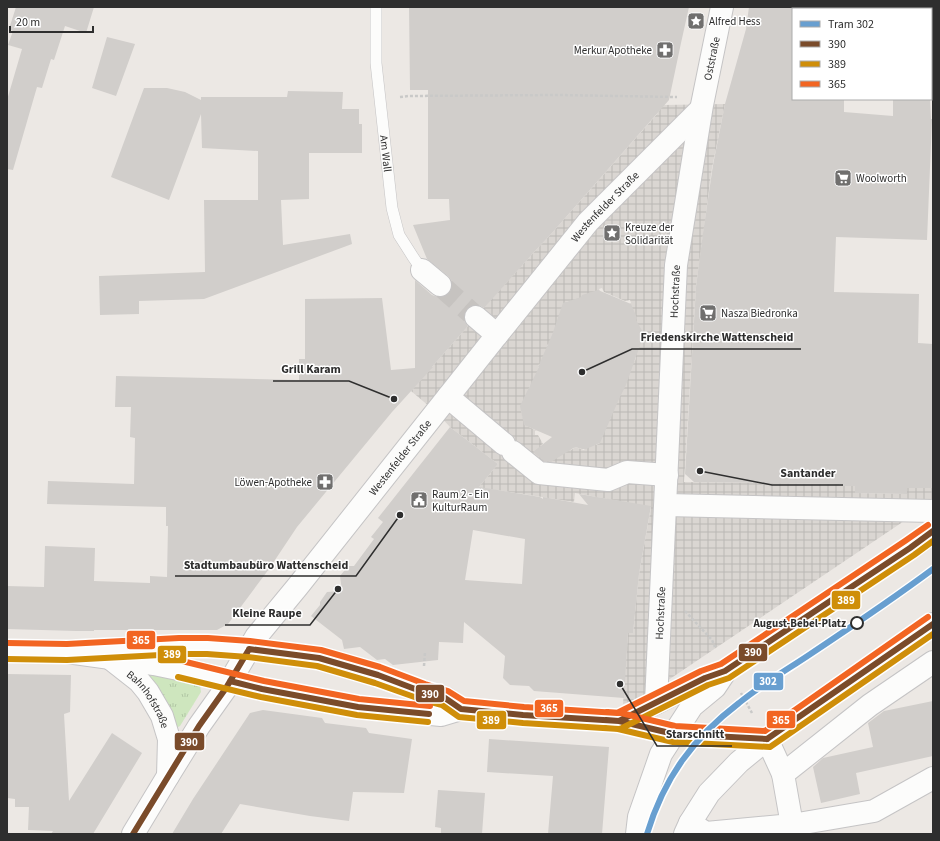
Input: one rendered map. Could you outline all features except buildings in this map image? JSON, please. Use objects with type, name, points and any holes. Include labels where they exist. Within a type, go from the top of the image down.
[{"type":"street","name":"Oststraße","points":[[702,107],[722,7]]},
{"type":"street","name":"Westenfelder Straße","points":[[134,834],[168,776],[199,726],[230,681],[256,637],[588,222],[702,107]]},
{"type":"street","name":"Hochstraße","points":[[656,703],[676,265],[702,107]]},
{"type":"street","name":"Am Wall","points":[[422,270],[440,285]]},
{"type":"street","points":[[476,317],[497,335]]},
{"type":"street","points":[[448,397],[539,473],[608,480],[628,472],[667,475]]},
{"type":"street","points":[[666,505],[933,511]]},
{"type":"street","points":[[619,721],[705,678],[725,671],[910,548],[933,530]]},
{"type":"street","points":[[933,624],[767,739],[739,762],[709,793],[687,828],[706,833],[792,825],[874,811],[933,778]]},
{"type":"street","name":"Bahnhofstraße","points":[[7,651],[67,652],[179,646],[249,649],[319,658],[378,675],[423,692],[445,698],[461,709]]},
{"type":"street","name":"Bahnhofstraße","points":[[67,652],[154,664],[262,689],[358,707],[441,715],[461,709],[523,715],[619,721],[674,734],[767,739]]},
{"type":"street","name":"Bahnhofstraße","points":[[110,658],[140,681],[162,716],[168,739],[168,776]]},
{"type":"street","points":[[783,774],[870,706],[933,662]]},
{"type":"street","points":[[637,834],[639,817],[661,754],[692,706],[715,687],[725,671]]},
{"type":"street","points":[[767,739],[783,774],[792,825]]},
{"type":"lane","name":"Am Wall","points":[[376,7],[376,64],[392,208],[399,235],[422,270]]},
{"type":"path","points":[[380,99],[409,96],[675,96],[702,107]]},
{"type":"path","points":[[662,586],[712,640],[725,671],[738,689],[767,739]]},
{"type":"green space","points":[[149,674],[196,680],[200,685],[201,692],[180,726],[176,728],[148,676]]},
{"type":"shaded area","points":[[725,104],[712,168],[696,287],[684,482],[839,484],[841,486],[855,486],[856,493],[906,494],[907,488],[933,488],[933,511],[916,513],[652,691],[623,704],[628,633],[633,633],[639,574],[651,507],[575,493],[574,502],[478,488],[498,464],[450,427],[436,412],[411,391],[657,114],[663,105]],"holes":[[[602,288],[604,292],[625,301],[630,300],[631,303],[625,306],[639,333],[643,332],[645,336],[641,337],[633,356],[636,357],[635,361],[631,360],[598,438],[600,443],[596,445],[595,441],[590,439],[584,450],[572,446],[574,448],[571,450],[569,448],[540,446],[543,444],[538,435],[535,435],[535,431],[537,431],[525,425],[521,410],[524,408],[530,385],[533,386],[541,368],[538,367],[539,364],[542,364],[549,348],[547,346],[548,344],[550,345],[567,305],[566,302],[569,301],[577,307],[601,294],[599,289]]]},
{"type":"tunnel","points":[[440,285],[476,317]]},
{"type":"tram line","name":"302","points":[[647,834],[654,814],[671,777],[694,745],[723,716],[747,696],[872,613],[933,569]]},
{"type":"transit line","name":"365","points":[[7,643],[67,644],[179,638],[208,638],[250,641],[321,650],[380,667],[448,691],[464,701],[524,707],[617,713],[701,671],[721,664],[928,525]]},
{"type":"transit line","name":"390","points":[[249,649],[319,658],[378,675],[423,692],[445,698],[461,709],[523,715],[619,721],[705,678],[725,671],[910,548],[933,531]]},
{"type":"transit line","name":"389","points":[[7,659],[67,660],[179,654],[207,654],[248,657],[317,666],[442,705],[459,717],[619,729],[708,685],[729,678],[933,541]]},
{"type":"transit line","name":"365","points":[[607,712],[621,713],[675,726],[765,731],[928,617]]},
{"type":"transit line","name":"390","points":[[767,739],[933,624]]},
{"type":"transit line","name":"389","points":[[605,728],[618,729],[673,742],[770,747],[933,634]]},
{"type":"transit line","name":"390","points":[[133,834],[199,726],[226,688],[248,651]]},
{"type":"transit line","name":"365","points":[[182,661],[264,681],[359,699],[430,706]]},
{"type":"transit line","name":"389","points":[[178,677],[261,697],[357,715],[428,722]]},
{"type":"transit line","name":"390","points":[[230,681],[262,689],[358,707],[429,714]]},
{"type":"transit line","name":"390","points":[[606,720],[619,721],[674,734],[767,739]]},
{"type":"place","name":"Alfred Hess","points":[[696,21]]},
{"type":"place","name":"Merkur Apotheke","points":[[665,50]]},
{"type":"place","name":"Woolworth","points":[[843,178]]},
{"type":"place","name":"Kreuze der Solidarität","points":[[612,233]]},
{"type":"place","name":"Nasza Biedronka","points":[[708,313]]},
{"type":"place","name":"Friedenskirche Wattenscheid","points":[[582,372]]},
{"type":"place","name":"Grill Karam","points":[[394,399]]},
{"type":"place","name":"Santander","points":[[700,471]]},
{"type":"place","name":"Löwen-Apotheke","points":[[325,482]]},
{"type":"place","name":"Raum 2 - Ein KulturRaum","points":[[419,500]]},
{"type":"place","name":"Stadtumbaubüro Wattenscheid","points":[[400,515]]},
{"type":"place","name":"Kleine Raupe","points":[[338,589]]},
{"type":"place","name":"August-Bebel-Platz","points":[[857,623]]},
{"type":"place","name":"Starschnitt","points":[[620,684]]}]
